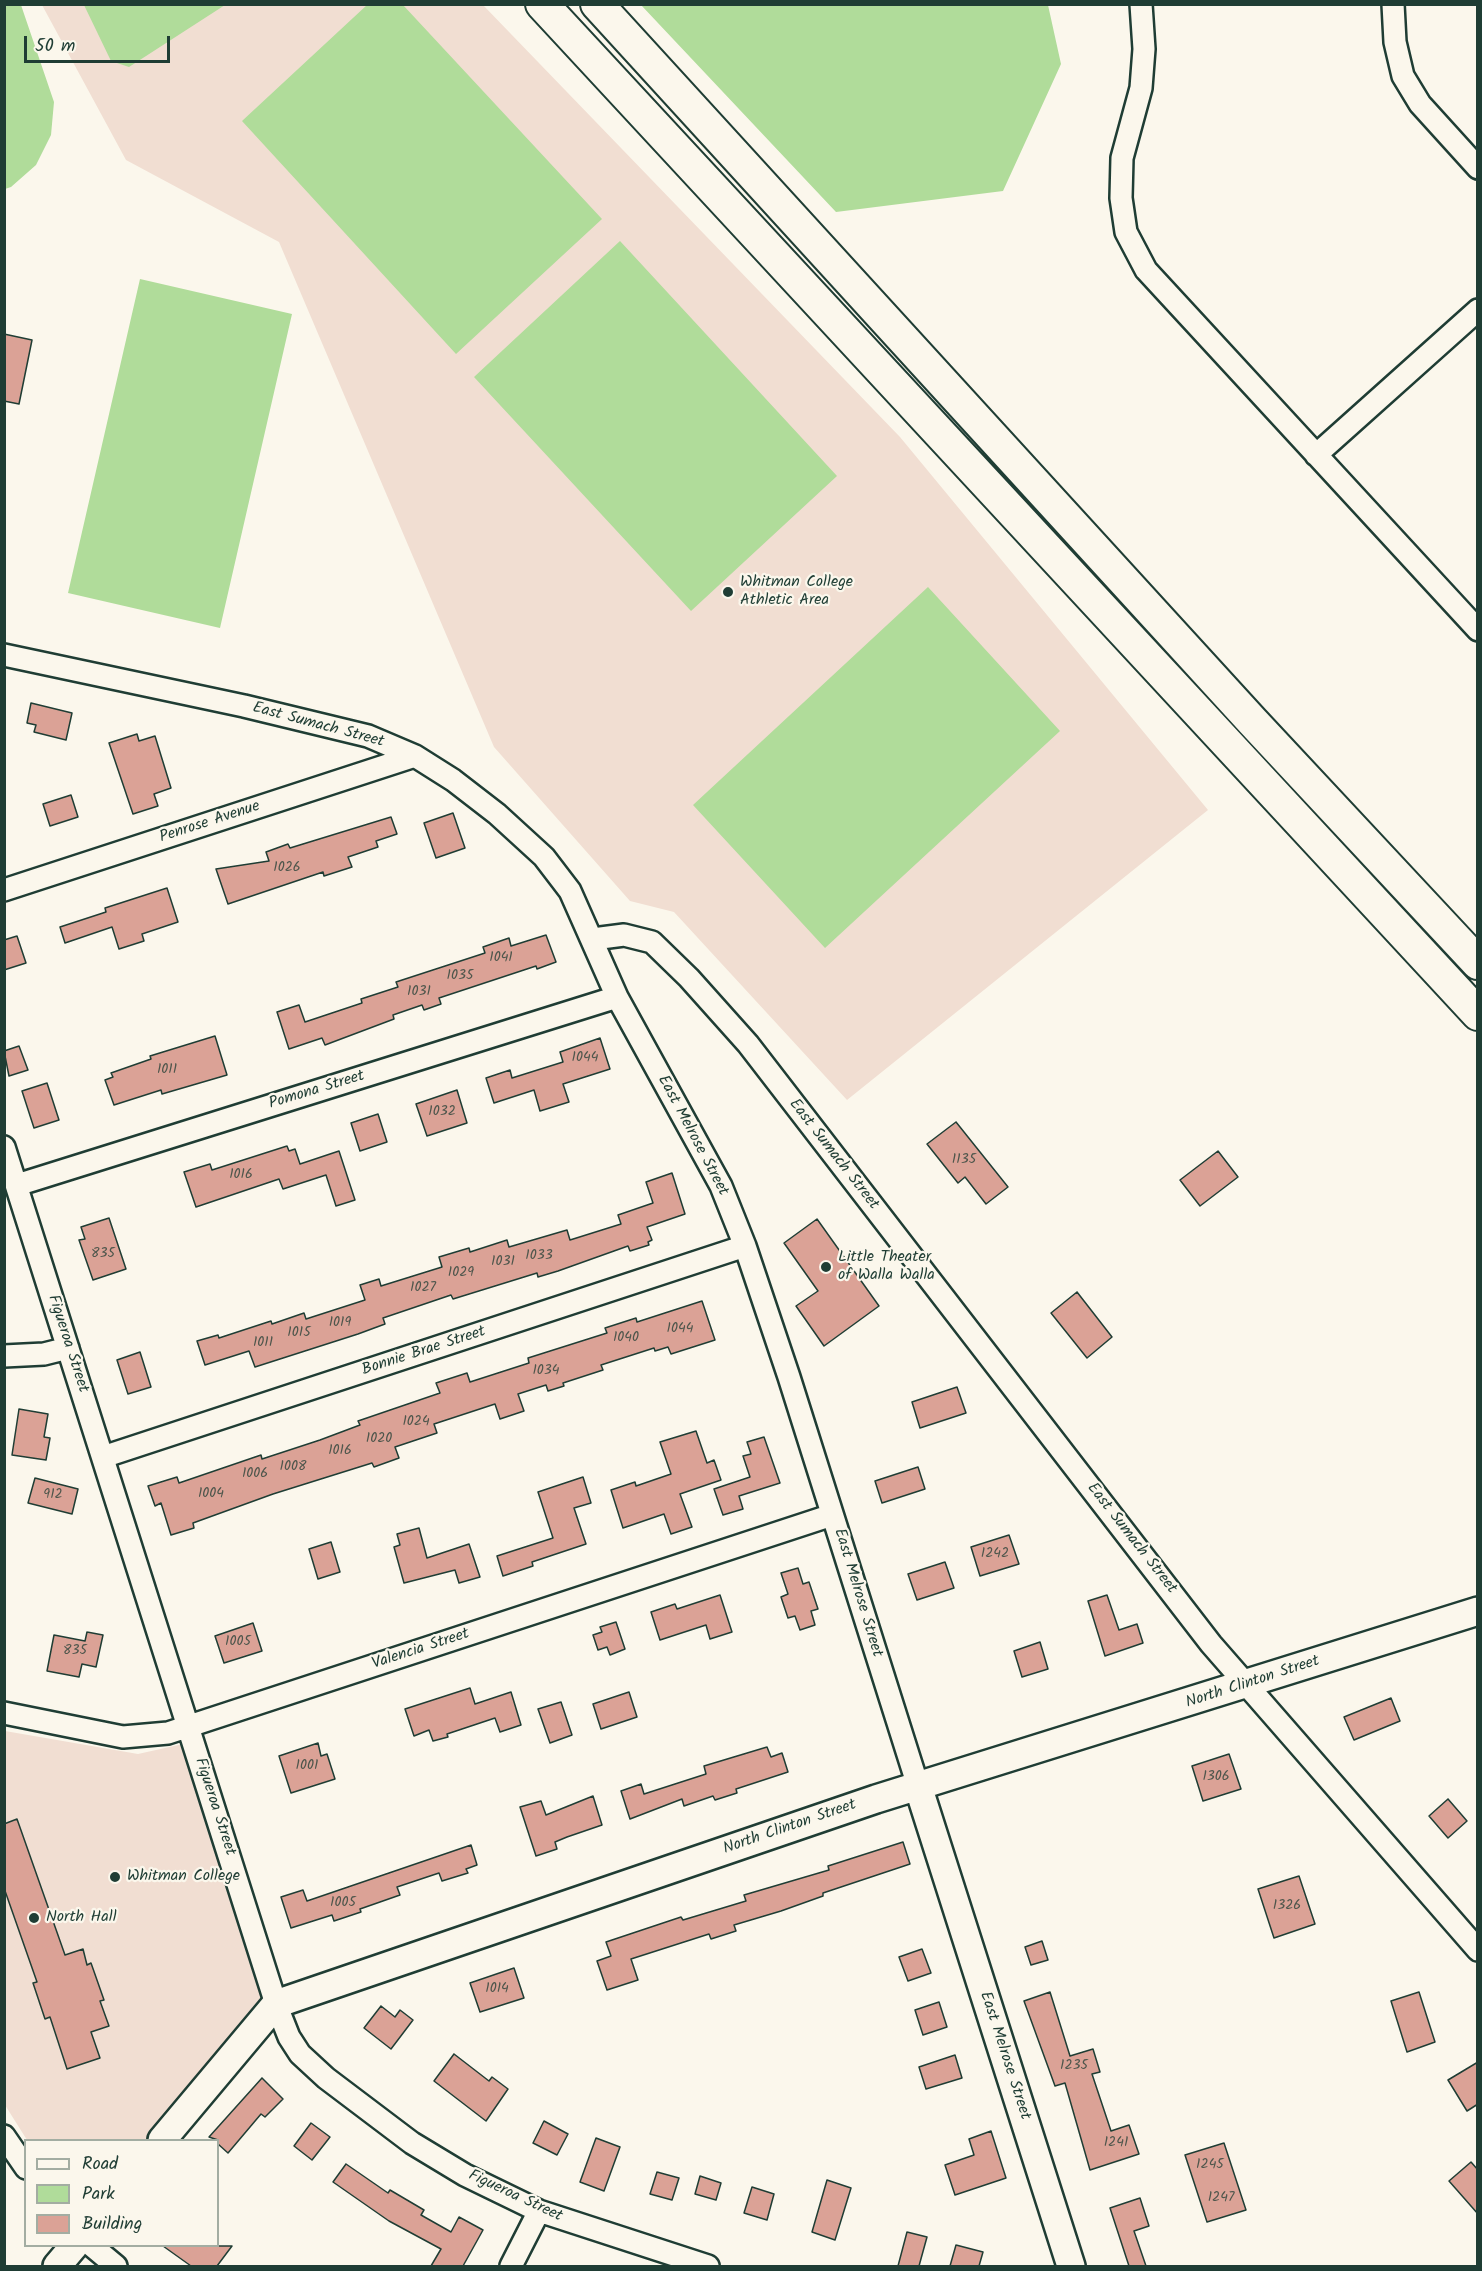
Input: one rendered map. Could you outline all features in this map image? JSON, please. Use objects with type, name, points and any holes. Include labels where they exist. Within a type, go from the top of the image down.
[{"type":"highway","points":[[542,4],[1478,1014]]},
{"type":"highway","points":[[597,4],[1253,722],[1478,963]]},
{"type":"main road","name":"North Clinton Street","points":[[276,2004],[918,1786],[1478,1611]]},
{"type":"main road","name":"East Melrose Street","points":[[918,1786],[1071,2266]]},
{"type":"main road","points":[[163,2139],[276,2004]]},
{"type":"main road","points":[[57,2266],[73,2247]]},
{"type":"street","points":[[1141,4],[1144,49],[1141,88],[1122,158],[1121,198],[1126,232],[1146,270],[1476,625]]},
{"type":"street","points":[[1393,4],[1395,42],[1403,76],[1420,104],[1478,168]]},
{"type":"street","points":[[1316,455],[1478,310]]},
{"type":"street","name":"East Sumach Street","points":[[4,655],[327,725],[368,736],[415,756],[497,814],[544,857],[570,891],[593,939],[624,935],[652,942],[689,978],[748,1044],[1211,1644],[1249,1684],[1478,1950]]},
{"type":"street","name":"Penrose Avenue","points":[[4,890],[415,756]]},
{"type":"street","name":"East Melrose Street","points":[[593,939],[617,997],[721,1186],[745,1246],[918,1786]]},
{"type":"street","name":"Pomona Street","points":[[17,1185],[617,997]]},
{"type":"street","name":"Figueroa Street","points":[[4,1147],[276,2004],[289,2037],[300,2054],[326,2078],[412,2143],[465,2175],[539,2211],[708,2266]]},
{"type":"street","name":"Bonnie Brae Street","points":[[103,1457],[745,1246]]},
{"type":"street","points":[[4,1356],[44,1354],[68,1348]]},
{"type":"street","name":"Valencia Street","points":[[4,1713],[123,1737],[145,1737],[188,1726],[832,1515]]},
{"type":"street","points":[[4,2136],[24,2165]]},
{"type":"street","points":[[511,2266],[539,2211]]},
{"type":"street","points":[[93,2247],[116,2266]]},
{"type":"shaded area","name":"Whitman College Athletic Area","points":[[42,5],[483,5],[900,437],[1208,810],[847,1100],[674,912],[630,901],[494,747],[279,242],[126,160]]},
{"type":"shaded area","name":"Whitman College","points":[[5,1731],[138,1754],[183,1744],[264,2000],[151,2139],[26,2139],[5,2105]]},
{"type":"green space","points":[[4,5],[21,5],[54,102],[51,135],[36,165],[11,187],[5,189]]},
{"type":"green space","points":[[84,5],[225,5],[129,67],[111,61]]},
{"type":"green space","points":[[367,5],[403,5],[602,219],[456,354],[242,121]]},
{"type":"green space","points":[[641,5],[1048,5],[1061,64],[1003,191],[836,212]]},
{"type":"green space","points":[[620,241],[837,476],[691,611],[474,377]]},
{"type":"green space","points":[[140,279],[292,314],[220,628],[68,593]]},
{"type":"green space","points":[[928,587],[1060,731],[825,948],[693,805]]},
{"type":"building","points":[[4,334],[32,340],[19,404],[4,401]]},
{"type":"building","points":[[31,703],[72,713],[66,740],[34,732],[36,725],[27,723]]},
{"type":"building","points":[[137,734],[139,741],[155,736],[171,788],[154,794],[158,806],[133,814],[109,743]]},
{"type":"building","points":[[71,795],[78,817],[50,826],[43,804]]},
{"type":"building","points":[[453,813],[465,848],[436,858],[424,823]]},
{"type":"building","points":[[391,817],[397,834],[376,841],[378,847],[348,857],[352,867],[324,876],[323,872],[228,904],[216,869],[269,861],[266,852],[288,844],[290,848]]},
{"type":"building","points":[[167,888],[178,922],[142,934],[144,941],[119,949],[112,927],[65,943],[60,927],[106,912],[105,908]]},
{"type":"building","points":[[546,935],[556,962],[537,969],[536,966],[439,998],[441,1004],[424,1010],[422,1005],[393,1015],[394,1019],[325,1045],[322,1038],[289,1049],[277,1012],[299,1005],[305,1022],[362,1003],[361,999],[398,987],[396,982],[485,953],[483,947],[509,938],[511,946]]},
{"type":"building","points":[[17,936],[26,963],[4,970],[4,940]]},
{"type":"building","points":[[215,1036],[227,1075],[162,1094],[161,1090],[114,1105],[105,1080],[113,1077],[111,1073],[151,1059],[150,1056]]},
{"type":"building","points":[[600,1038],[610,1069],[563,1084],[569,1102],[540,1111],[534,1090],[494,1103],[486,1078],[510,1070],[512,1078],[563,1062],[560,1052]]},
{"type":"building","points":[[19,1046],[28,1070],[9,1076],[4,1051]]},
{"type":"building","points":[[47,1083],[59,1120],[34,1128],[22,1091]]},
{"type":"building","points":[[457,1090],[467,1123],[427,1136],[416,1104]]},
{"type":"building","points":[[378,1114],[387,1142],[360,1151],[351,1123]]},
{"type":"building","points":[[956,1122],[1008,1187],[986,1204],[965,1177],[958,1183],[927,1144]]},
{"type":"building","points":[[287,1146],[289,1151],[295,1149],[300,1164],[339,1151],[355,1200],[336,1206],[326,1175],[283,1189],[279,1179],[196,1207],[184,1172],[210,1164],[212,1170]]},
{"type":"building","points":[[1218,1151],[1238,1177],[1200,1206],[1180,1180]]},
{"type":"building","points":[[672,1173],[685,1214],[647,1227],[652,1240],[648,1242],[649,1245],[630,1251],[628,1246],[558,1271],[538,1277],[537,1273],[453,1299],[451,1295],[383,1318],[385,1324],[358,1334],[255,1367],[249,1351],[205,1365],[197,1341],[218,1335],[219,1338],[304,1313],[306,1319],[365,1300],[360,1285],[379,1279],[381,1286],[442,1267],[439,1257],[469,1248],[470,1252],[507,1240],[509,1247],[567,1230],[570,1240],[621,1224],[618,1215],[653,1203],[646,1182]]},
{"type":"building","points":[[109,1218],[126,1269],[93,1280],[79,1240],[85,1239],[81,1227]]},
{"type":"building","name":"Little Theater of Walla Walla","points":[[817,1219],[879,1306],[824,1346],[796,1306],[818,1291],[784,1243]]},
{"type":"building","points":[[1077,1292],[1112,1337],[1087,1358],[1051,1313]]},
{"type":"building","points":[[702,1301],[715,1340],[671,1354],[668,1347],[655,1351],[654,1348],[601,1365],[603,1370],[563,1383],[564,1386],[548,1391],[546,1385],[518,1394],[524,1411],[500,1419],[495,1404],[434,1424],[437,1433],[395,1447],[399,1458],[374,1467],[372,1463],[273,1494],[193,1523],[194,1528],[171,1535],[161,1503],[155,1506],[148,1486],[177,1477],[179,1483],[261,1455],[262,1459],[320,1440],[360,1425],[358,1421],[440,1393],[436,1383],[467,1373],[470,1382],[529,1363],[528,1358],[607,1333],[605,1328],[636,1318],[637,1322]]},
{"type":"building","points":[[140,1352],[151,1387],[128,1394],[117,1360]]},
{"type":"building","points":[[957,1387],[966,1413],[920,1428],[912,1402]]},
{"type":"building","points":[[19,1409],[48,1414],[44,1437],[50,1438],[46,1460],[12,1455]]},
{"type":"building","points":[[696,1431],[707,1463],[714,1460],[721,1480],[680,1494],[692,1527],[671,1534],[664,1514],[623,1528],[611,1490],[635,1482],[636,1486],[671,1474],[660,1442]]},
{"type":"building","points":[[764,1437],[780,1483],[739,1496],[743,1509],[723,1515],[714,1489],[750,1477],[743,1456],[751,1454],[747,1442]]},
{"type":"building","points":[[918,1467],[925,1489],[882,1503],[875,1481]]},
{"type":"building","points":[[583,1477],[591,1503],[574,1508],[586,1544],[532,1562],[533,1566],[503,1576],[497,1556],[553,1538],[538,1492]]},
{"type":"building","points":[[35,1478],[78,1489],[72,1514],[28,1503]]},
{"type":"building","points":[[419,1528],[427,1558],[469,1544],[480,1577],[459,1583],[455,1570],[404,1583],[394,1547],[400,1545],[397,1534]]},
{"type":"building","points":[[1009,1535],[1019,1564],[980,1576],[971,1547]]},
{"type":"building","points":[[331,1542],[340,1572],[318,1579],[309,1549]]},
{"type":"building","points":[[945,1562],[954,1588],[917,1600],[908,1574]]},
{"type":"building","points":[[798,1568],[803,1584],[809,1582],[818,1609],[811,1611],[815,1625],[800,1630],[795,1616],[788,1618],[781,1597],[788,1594],[781,1573]]},
{"type":"building","points":[[720,1595],[732,1632],[710,1639],[706,1625],[660,1640],[651,1612],[675,1604],[677,1609]]},
{"type":"building","points":[[1107,1595],[1119,1630],[1137,1624],[1143,1643],[1105,1656],[1088,1601]]},
{"type":"building","points":[[616,1622],[625,1649],[610,1655],[607,1647],[598,1650],[593,1635],[602,1632],[600,1627]]},
{"type":"building","points":[[253,1623],[262,1651],[224,1663],[215,1636]]},
{"type":"building","points":[[87,1632],[103,1635],[96,1667],[82,1664],[79,1677],[47,1671],[54,1635],[85,1641]]},
{"type":"building","points":[[1040,1642],[1048,1669],[1022,1677],[1014,1651]]},
{"type":"building","points":[[470,1688],[475,1704],[511,1692],[521,1725],[500,1732],[495,1718],[433,1741],[429,1730],[414,1736],[405,1709]]},
{"type":"building","points":[[629,1692],[637,1717],[601,1729],[593,1704]]},
{"type":"building","points":[[1391,1698],[1400,1721],[1354,1740],[1344,1717]]},
{"type":"building","points":[[561,1702],[572,1735],[550,1743],[538,1709]]},
{"type":"building","points":[[318,1743],[321,1756],[327,1754],[335,1779],[291,1793],[279,1756]]},
{"type":"building","points":[[767,1747],[771,1757],[782,1753],[788,1772],[736,1789],[737,1793],[715,1800],[713,1796],[684,1806],[682,1799],[630,1819],[621,1791],[641,1784],[644,1794],[706,1774],[704,1766]]},
{"type":"building","points":[[1229,1754],[1241,1789],[1203,1801],[1192,1766]]},
{"type":"building","points":[[593,1796],[602,1825],[555,1842],[557,1849],[536,1856],[520,1807],[541,1801],[546,1815]]},
{"type":"building","points":[[1448,1799],[1467,1821],[1448,1838],[1429,1816]]},
{"type":"building","name":"North Hall","points":[[17,1819],[65,1955],[83,1949],[87,1965],[91,1963],[104,2000],[100,2001],[109,2026],[91,2032],[100,2058],[67,2069],[50,2017],[45,2019],[33,1983],[37,1982],[4,1888],[4,1824]]},
{"type":"building","points":[[903,1842],[910,1864],[823,1893],[823,1896],[781,1911],[734,1925],[736,1931],[711,1939],[709,1934],[631,1959],[638,1980],[607,1990],[597,1961],[611,1956],[606,1942],[681,1917],[683,1920],[746,1901],[744,1895],[829,1870],[828,1866]]},
{"type":"building","points":[[471,1845],[477,1865],[466,1869],[468,1873],[442,1881],[439,1873],[397,1887],[400,1895],[360,1909],[361,1912],[334,1921],[332,1915],[291,1928],[281,1897],[303,1890],[307,1901]]},
{"type":"building","points":[[1299,1876],[1315,1924],[1274,1938],[1258,1889]]},
{"type":"building","points":[[1042,1941],[1048,1960],[1031,1965],[1025,1947]]},
{"type":"building","points":[[922,1949],[931,1973],[908,1981],[899,1957]]},
{"type":"building","points":[[514,1968],[524,1998],[480,2012],[470,1983]]},
{"type":"building","points":[[1050,1992],[1070,2056],[1093,2049],[1100,2072],[1092,2074],[1111,2131],[1129,2125],[1139,2154],[1090,2170],[1065,2083],[1055,2086],[1024,2001]]},
{"type":"building","points":[[1419,1992],[1435,2042],[1407,2052],[1391,2001]]},
{"type":"building","points":[[939,2002],[947,2027],[923,2035],[915,2010]]},
{"type":"building","points":[[381,2006],[395,2017],[400,2010],[413,2020],[391,2049],[364,2028]]},
{"type":"building","points":[[454,2054],[489,2081],[492,2077],[508,2089],[486,2121],[434,2081]]},
{"type":"building","points":[[955,2055],[962,2078],[926,2089],[919,2067]]},
{"type":"building","points":[[1478,2062],[1478,2104],[1467,2111],[1448,2080]]},
{"type":"building","points":[[262,2078],[283,2099],[265,2117],[261,2114],[228,2153],[219,2145],[219,2139],[209,2137]]},
{"type":"building","points":[[544,2121],[568,2134],[557,2155],[533,2143]]},
{"type":"building","points":[[311,2123],[330,2137],[312,2160],[294,2146]]},
{"type":"building","points":[[991,2131],[1006,2178],[955,2195],[945,2165],[974,2155],[969,2139]]},
{"type":"building","points":[[596,2138],[620,2147],[604,2191],[580,2182]]},
{"type":"building","points":[[1224,2143],[1246,2210],[1207,2222],[1185,2155]]},
{"type":"building","points":[[1471,2162],[1478,2170],[1478,2214],[1449,2181]]},
{"type":"building","points":[[346,2164],[388,2193],[390,2190],[424,2210],[421,2215],[451,2232],[459,2217],[483,2230],[463,2266],[431,2266],[441,2249],[389,2221],[333,2182]]},
{"type":"building","points":[[657,2172],[679,2178],[672,2200],[650,2194]]},
{"type":"building","points":[[700,2176],[721,2183],[716,2200],[695,2194]]},
{"type":"building","points":[[827,2180],[851,2188],[835,2240],[812,2232]]},
{"type":"building","points":[[752,2187],[774,2194],[767,2220],[744,2213]]},
{"type":"building","points":[[1140,2198],[1149,2226],[1134,2231],[1146,2266],[1129,2266],[1110,2208]]},
{"type":"building","points":[[907,2232],[927,2237],[919,2266],[898,2266]]},
{"type":"building","points":[[956,2245],[983,2252],[979,2266],[950,2266]]},
{"type":"building","points":[[232,2246],[217,2266],[191,2266],[164,2247]]},
{"type":"place","name":"Whitman College Athletic Area","points":[[728,592]]},
{"type":"place","name":"Little Theater of Walla Walla","points":[[826,1267]]},
{"type":"place","name":"Whitman College","points":[[115,1877]]},
{"type":"place","name":"North Hall","points":[[34,1918]]}]
